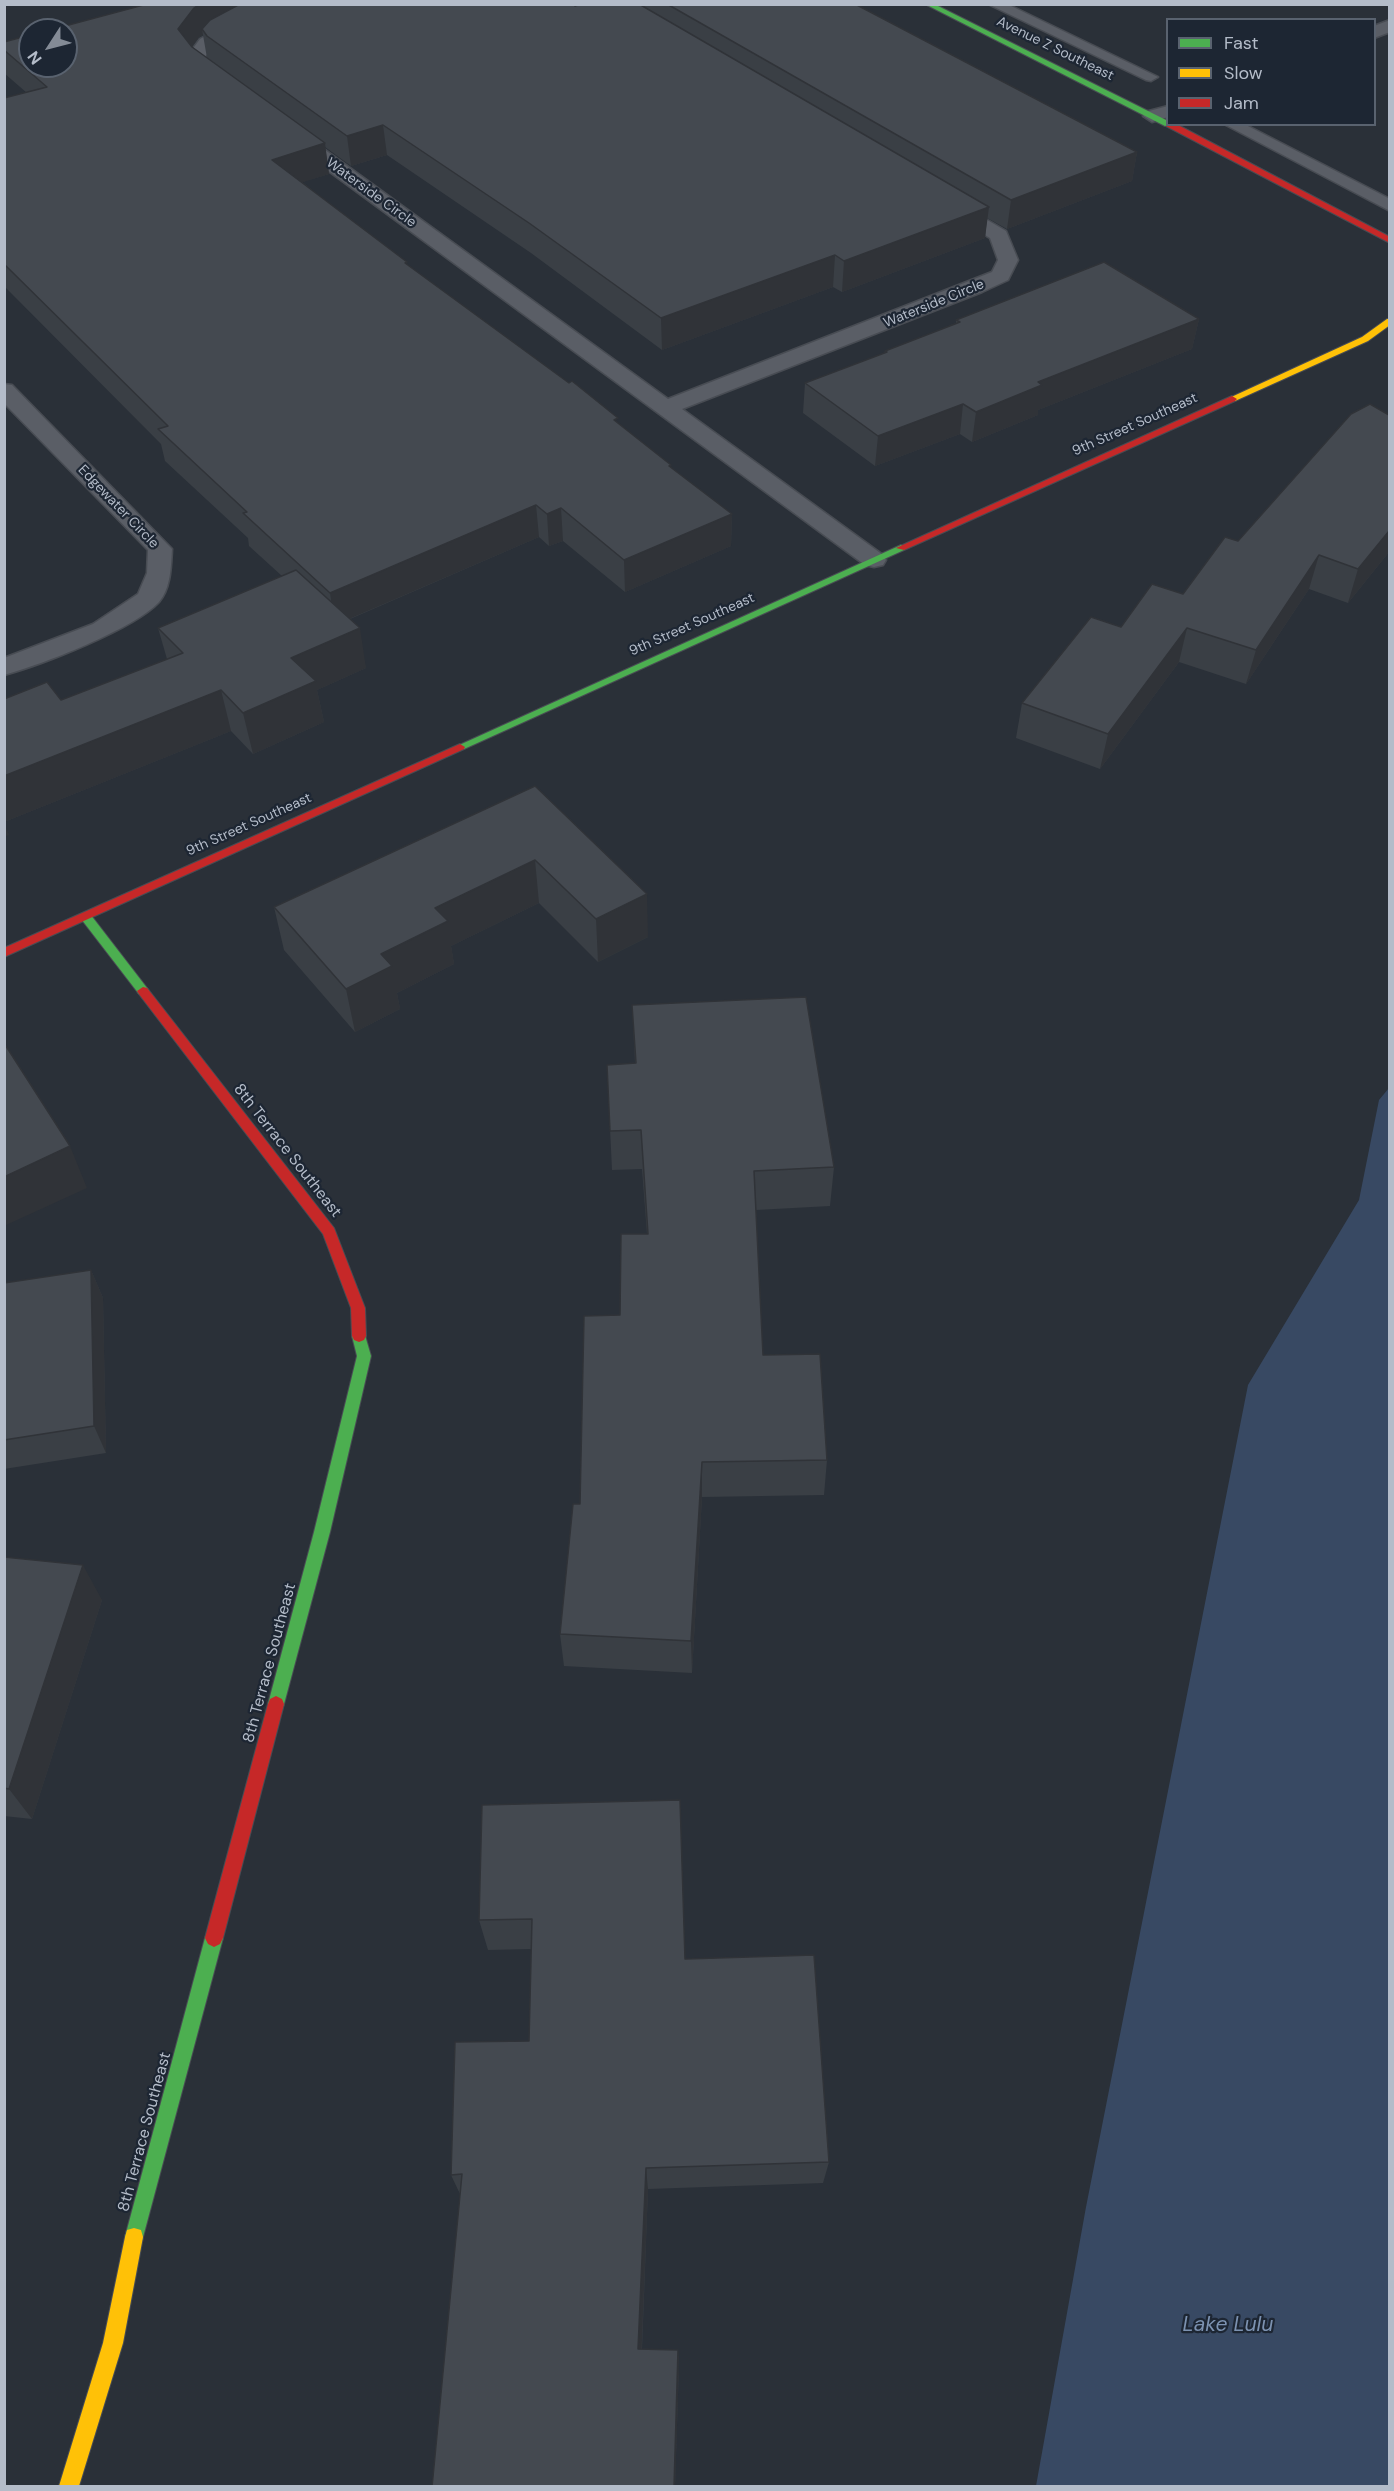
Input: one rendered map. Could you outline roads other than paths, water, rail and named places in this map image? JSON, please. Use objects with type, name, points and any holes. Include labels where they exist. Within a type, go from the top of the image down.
[{"type":"street","points":[[234,92],[205,71],[195,58],[206,43],[226,33],[323,4]]},
{"type":"street","name":"Avenue Z Southeast","points":[[928,4],[1164,119]]},
{"type":"street","points":[[1376,31],[1388,17]]},
{"type":"street","name":"Waterside Circle","points":[[272,120],[874,560]]},
{"type":"street","name":"Avenue Z Southeast","points":[[1177,126],[1389,241]]},
{"type":"street","name":"Waterside Circle","points":[[666,408],[1001,276],[1008,260],[999,235],[928,194]]},
{"type":"street","name":"9th Street Southeast","points":[[4,952],[1365,339],[1389,321]]},
{"type":"street","name":"Edgewater Circle","points":[[4,390],[160,549],[159,573],[149,598],[102,628],[4,667]]},
{"type":"street","name":"8th Terrace Southeast","points":[[69,2487],[95,2403],[126,2286],[129,2255],[319,1543],[364,1356],[359,1340],[358,1308],[329,1232],[86,917]]},
{"type":"lane","points":[[995,4],[1151,77]]},
{"type":"lane","points":[[1235,126],[1389,206]]},
{"type":"water","name":"Lake Lulu","points":[[1389,1088],[1389,2486],[1036,2486],[1086,2207],[1248,1385],[1359,1200],[1379,1100]]}]
